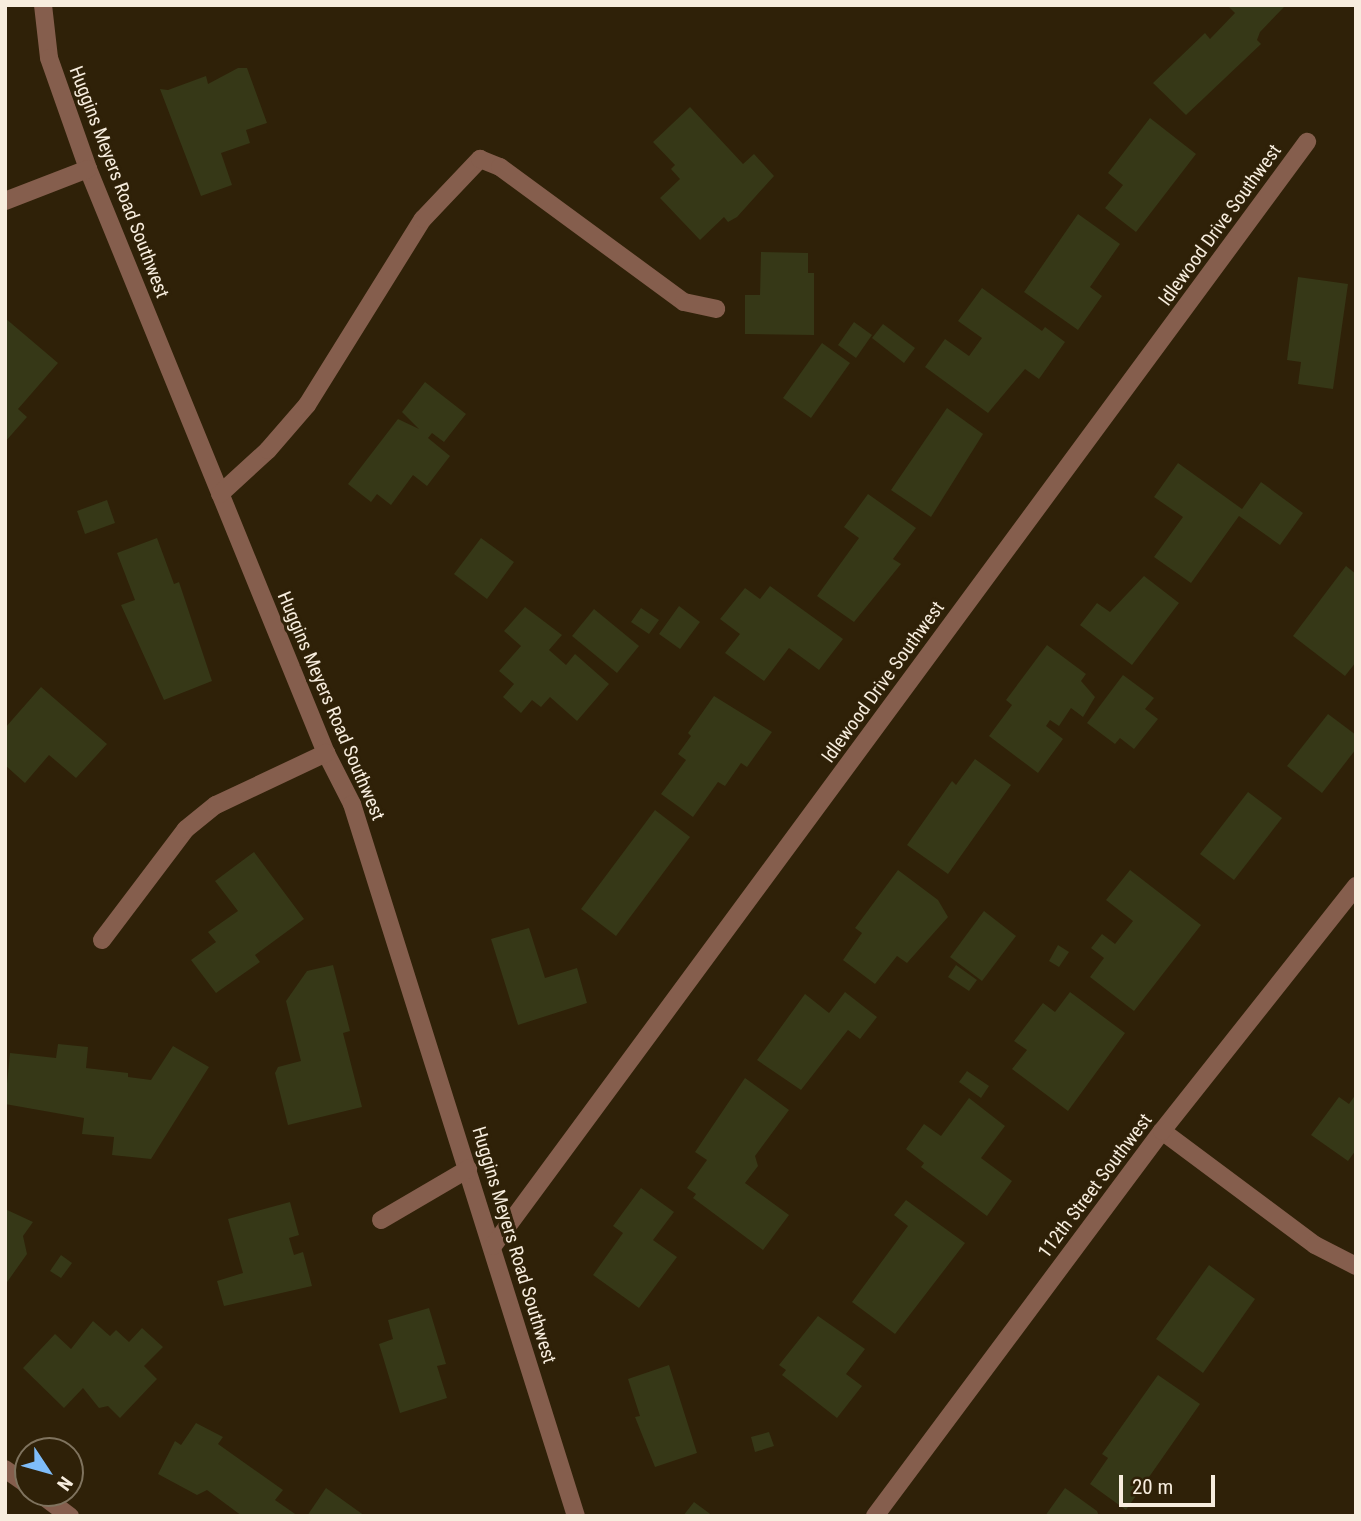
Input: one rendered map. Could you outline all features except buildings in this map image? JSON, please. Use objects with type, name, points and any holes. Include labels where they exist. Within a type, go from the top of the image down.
[{"type":"street","name":"Huggins Meyers Road Southwest","points":[[43,5],[49,58],[88,169],[326,752],[352,804],[463,1172],[493,1246],[576,1516]]},
{"type":"street","name":"Idlewood Drive Southwest","points":[[493,1246],[1307,142]]},
{"type":"street","points":[[220,494],[268,450],[307,405],[423,219],[480,159],[500,167],[684,302],[716,309]]},
{"type":"street","points":[[5,201],[88,169]]},
{"type":"street","points":[[103,940],[186,829],[216,805],[326,752]]},
{"type":"street","name":"112th Street Southwest","points":[[875,1516],[1163,1131],[1356,886]]},
{"type":"street","points":[[1163,1131],[1315,1245],[1356,1266]]},
{"type":"street","points":[[382,1220],[463,1172]]}]
